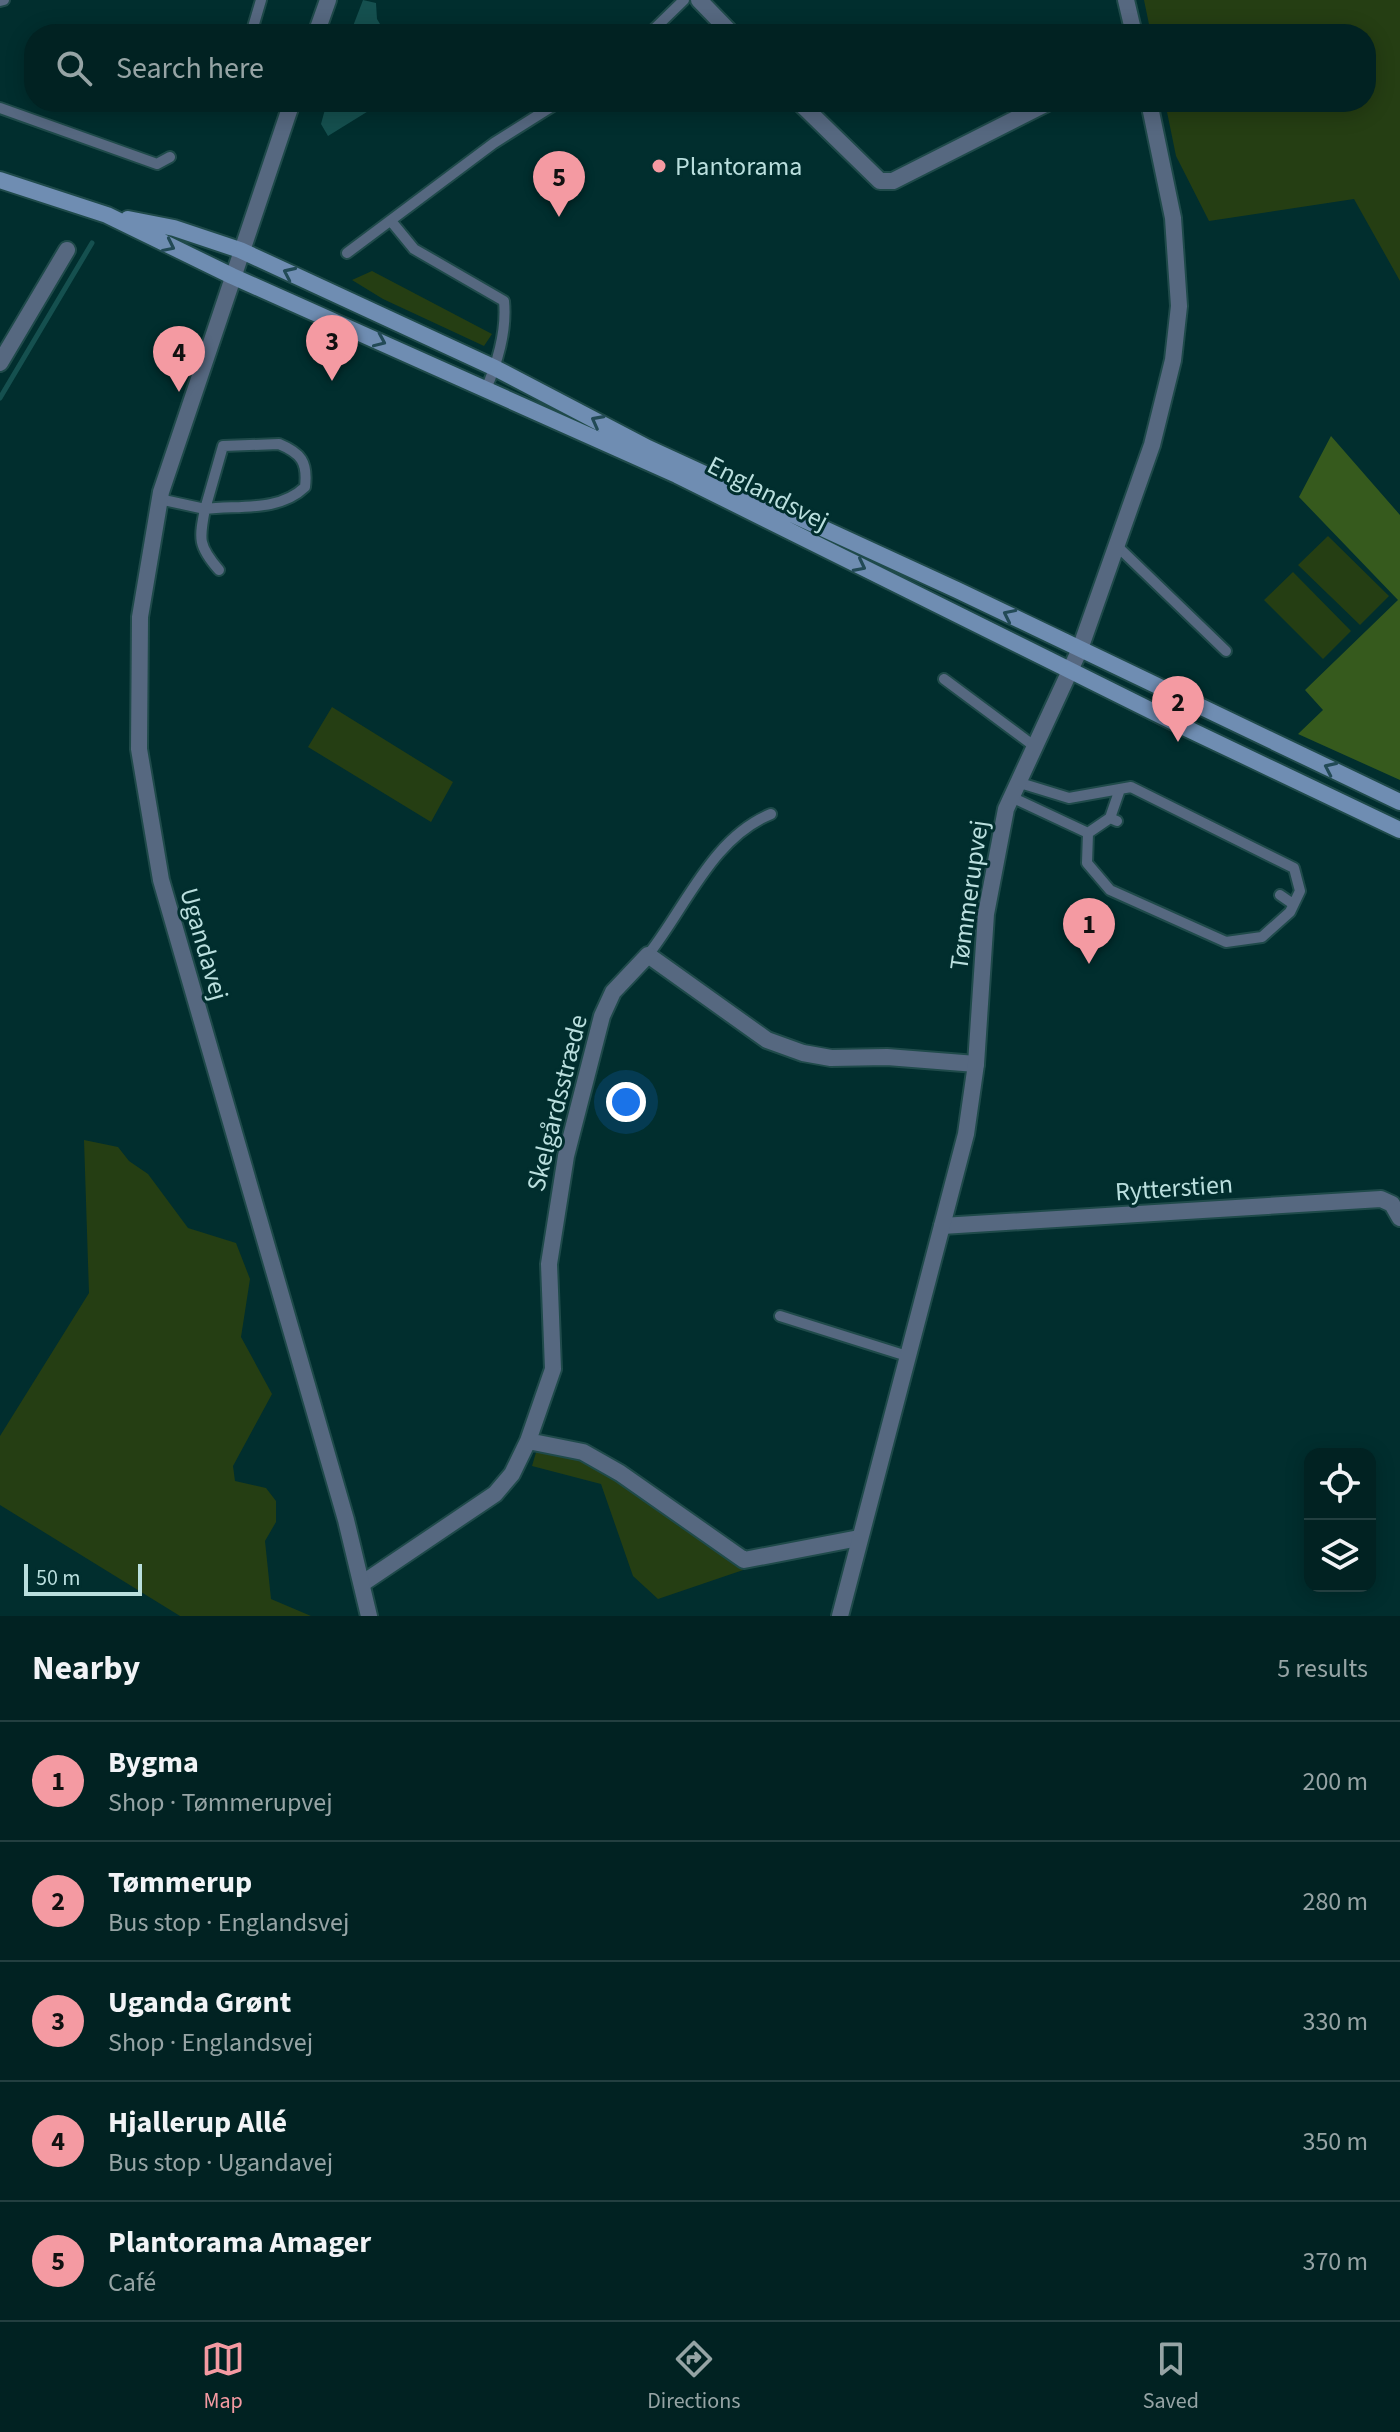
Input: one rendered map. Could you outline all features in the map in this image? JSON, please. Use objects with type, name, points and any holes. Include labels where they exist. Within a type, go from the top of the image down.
[{"type":"main road","name":"Englandsvej","points":[[0,180],[107,215],[174,228],[240,250],[495,368],[648,448],[1400,802]]},
{"type":"main road","name":"Englandsvej","points":[[107,215],[232,276],[677,475],[1069,671],[1400,830]]},
{"type":"street","points":[[320,24],[328,0]]},
{"type":"street","points":[[699,0],[722,24]]},
{"type":"street","points":[[1126,0],[1132,24]]},
{"type":"street","name":"Ugandavej","points":[[288,112],[159,499],[140,617],[137,682],[139,749],[147,812],[161,880],[363,1583],[369,1616]]},
{"type":"street","points":[[809,112],[880,181],[893,181],[1029,112]]},
{"type":"street","name":"Tømmerupvej","points":[[840,1616],[966,1134],[976,1064],[986,914],[995,854],[1014,790],[1080,649],[1152,445],[1173,360],[1179,306],[1173,218],[1151,112]]},
{"type":"street","points":[[0,363],[67,250]]},
{"type":"street","points":[[648,955],[767,1040],[803,1053],[831,1058],[887,1057],[976,1064]]},
{"type":"street","name":"Skelgårdsstræde","points":[[363,1583],[495,1494],[512,1474],[528,1441],[553,1369],[549,1264],[552,1228],[568,1148],[602,1016],[613,992],[648,955]]},
{"type":"street","name":"Rytterstien","points":[[942,1226],[1381,1199],[1392,1204],[1400,1218]]},
{"type":"street","points":[[528,1441],[583,1452],[596,1459],[744,1560],[859,1538]]},
{"type":"lane","points":[[254,24],[261,0]]},
{"type":"lane","points":[[659,24],[684,0]]},
{"type":"lane","points":[[0,108],[157,164],[170,157]]},
{"type":"lane","points":[[347,253],[494,143],[543,112]]},
{"type":"lane","points":[[391,221],[414,249],[504,301],[506,321],[495,368],[486,389]]},
{"type":"lane","points":[[159,499],[205,509],[276,504],[295,496],[305,487],[303,459],[298,452],[279,444],[223,446],[205,509],[199,535],[204,553],[219,570]]},
{"type":"lane","points":[[1117,546],[1226,651]]},
{"type":"lane","points":[[944,679],[1034,746]]},
{"type":"lane","points":[[1014,790],[1069,798],[1131,787],[1294,868],[1300,891],[1290,912],[1262,937],[1226,942],[1110,890],[1087,863],[1088,833]]},
{"type":"lane","points":[[1088,833],[1114,820],[1120,789]]},
{"type":"lane","points":[[1014,790],[1088,833]]},
{"type":"lane","points":[[648,955],[709,867],[747,824],[771,814]]},
{"type":"lane","points":[[1280,895],[1293,904]]},
{"type":"lane","points":[[780,1316],[907,1356]]},
{"type":"green space","points":[[1144,0],[1400,0],[1400,281],[1354,199],[1209,221],[1176,156],[1167,112],[1376,112],[1376,24],[1149,24]]},
{"type":"green space","points":[[372,271],[492,334],[484,346],[383,299],[352,280]]},
{"type":"green space","points":[[1331,436],[1400,515],[1400,780],[1298,734],[1323,710],[1305,690],[1398,600],[1299,497]]},
{"type":"green space","points":[[1328,536],[1389,596],[1360,625],[1298,565]]},
{"type":"green space","points":[[1293,572],[1351,631],[1323,659],[1264,600]]},
{"type":"green space","points":[[332,707],[453,782],[431,822],[308,747]]},
{"type":"green space","points":[[84,1140],[118,1147],[129,1161],[148,1174],[188,1228],[236,1243],[250,1279],[241,1337],[272,1394],[233,1466],[235,1481],[266,1488],[276,1501],[276,1522],[265,1541],[271,1599],[311,1616],[180,1616],[0,1505],[0,1436],[89,1293]]},
{"type":"green space","points":[[537,1449],[579,1459],[620,1479],[736,1566],[752,1567],[658,1599],[633,1576],[601,1484],[532,1466]]},
{"type":"water","points":[[363,0],[376,3],[380,24],[354,24]]},
{"type":"water","points":[[324,112],[367,112],[328,136],[321,124]]},
{"type":"waterway","points":[[0,398],[92,243]]},
{"type":"place","name":"Plantorama","points":[[659,166]]},
{"type":"place","name":"Plantorama Amager","points":[[559,217]]},
{"type":"place","name":"Uganda Grønt","points":[[332,381]]},
{"type":"place","name":"Hjallerup Allé","points":[[179,392]]},
{"type":"place","name":"Tømmerup","points":[[1178,742]]},
{"type":"place","name":"Bygma","points":[[1089,964]]}]
